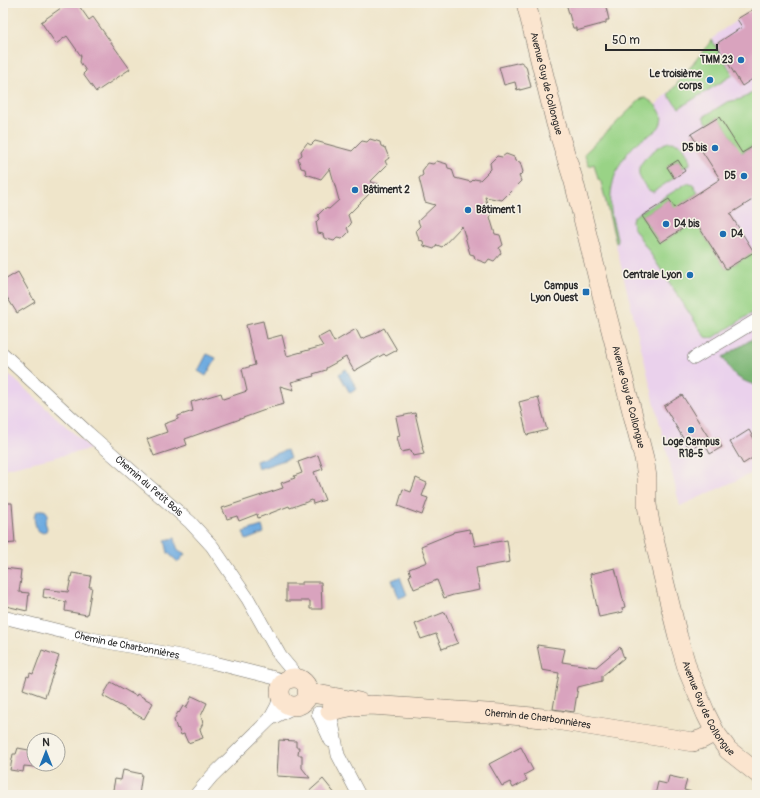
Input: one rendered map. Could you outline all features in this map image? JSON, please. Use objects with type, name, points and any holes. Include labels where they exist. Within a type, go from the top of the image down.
[{"type":"main road","name":"Avenue Guy de Collongue","points":[[526,3],[556,124],[574,182],[644,458],[647,477],[647,505],[650,523],[678,637],[688,671],[706,714],[708,736],[757,773]]},
{"type":"main road","name":"Chemin de Charbonnières","points":[[301,695],[354,706],[371,705],[501,714],[558,720],[682,741],[693,742],[708,736]]},
{"type":"street","points":[[694,358],[757,320]]},
{"type":"street","name":"Chemin du Petit Bois","points":[[3,354],[88,433],[190,522],[212,546],[248,599],[301,695],[338,755],[359,795]]},
{"type":"street","name":"Chemin de Charbonnières","points":[[3,617],[92,639],[250,671],[275,678],[301,695]]},
{"type":"street","points":[[196,795],[212,776],[270,719],[277,706],[301,695]]},
{"type":"shaded area","name":"Centrale Lyon","points":[[757,7],[757,471],[680,506],[596,164],[672,89],[718,33]]},
{"type":"shaded area","points":[[3,369],[91,449],[3,469]]},
{"type":"green space","points":[[712,40],[733,75],[679,108],[668,95]]},
{"type":"green space","points":[[756,91],[757,143],[730,160],[736,144],[719,117],[708,124],[703,117],[727,102],[741,99]]},
{"type":"green space","points":[[645,98],[653,103],[659,110],[662,118],[661,123],[657,129],[637,143],[629,151],[618,168],[614,178],[611,208],[618,242],[616,243],[601,182],[598,179],[594,164],[589,166],[584,154],[641,99]]},
{"type":"green space","points":[[674,142],[681,145],[688,156],[690,164],[683,168],[678,160],[667,167],[674,178],[653,192],[643,183],[639,175],[640,165],[651,153],[665,143]]},
{"type":"green space","points":[[687,183],[693,185],[698,193],[684,202],[678,214],[669,199],[642,216],[660,243],[686,227],[692,216],[726,269],[754,252],[757,257],[757,310],[713,338],[705,337],[633,227],[632,222],[633,217]]},
{"type":"green space","points":[[757,336],[757,386],[736,376],[723,357]]},
{"type":"water","points":[[207,354],[216,358],[206,376],[198,371]]},
{"type":"water","points":[[346,369],[357,389],[350,393],[339,374]]},
{"type":"water","points":[[287,450],[290,458],[258,469],[256,461]]},
{"type":"water","points":[[39,510],[47,512],[45,522],[47,528],[43,533],[37,530],[35,522],[34,516]]},
{"type":"water","points":[[262,526],[264,533],[246,540],[243,532]]},
{"type":"water","points":[[175,538],[178,549],[185,554],[178,562],[168,553],[165,540]]},
{"type":"water","points":[[400,577],[407,595],[399,598],[392,580]]},
{"type":"building","points":[[68,3],[77,3],[89,20],[93,17],[130,69],[96,92],[83,74],[86,71],[80,62],[81,56],[67,36],[56,44],[41,22]]},
{"type":"building","points":[[566,3],[605,3],[609,20],[606,20],[606,23],[576,31],[576,28],[573,28]]},
{"type":"building","name":"TMM 23","points":[[757,7],[757,76],[742,86],[716,44],[742,27],[737,19]]},
{"type":"building","points":[[521,62],[526,66],[531,87],[517,90],[515,82],[504,85],[499,67]]},
{"type":"building","points":[[719,117],[742,153],[757,144],[757,197],[730,214],[754,252],[726,269],[695,221],[660,243],[642,216],[669,199],[675,208],[720,179],[691,134]]},
{"type":"building","name":"Bâtiment 2","points":[[370,139],[380,142],[381,146],[385,148],[389,158],[385,161],[387,165],[370,182],[379,184],[348,215],[351,224],[347,228],[349,232],[342,239],[337,238],[334,241],[324,238],[323,234],[318,233],[316,222],[319,219],[318,215],[325,208],[329,209],[339,200],[330,168],[321,179],[306,174],[305,169],[301,168],[298,158],[302,155],[301,151],[307,143],[311,145],[315,141],[352,151],[362,141],[367,142]]},
{"type":"building","name":"Bâtiment 1","points":[[506,154],[514,157],[515,161],[520,162],[523,172],[519,176],[521,181],[502,200],[485,197],[495,234],[500,235],[503,245],[499,248],[501,253],[494,261],[489,259],[486,263],[475,259],[474,255],[470,254],[462,226],[442,247],[437,245],[434,249],[424,246],[423,241],[419,240],[416,230],[420,226],[418,221],[435,205],[425,202],[419,178],[423,175],[422,171],[428,163],[433,164],[437,161],[447,164],[448,168],[452,169],[455,178],[471,182],[474,179],[480,180],[491,169],[490,163],[497,156],[502,157]]},
{"type":"building","points":[[678,160],[685,171],[674,178],[667,167]]},
{"type":"building","points":[[18,272],[35,302],[17,313],[3,291],[3,281]]},
{"type":"building","points":[[263,321],[267,339],[282,335],[287,356],[323,346],[318,338],[329,332],[334,342],[356,329],[361,339],[384,328],[397,350],[386,356],[384,354],[354,371],[346,357],[326,368],[326,370],[313,374],[314,376],[291,382],[294,390],[280,386],[284,404],[265,409],[185,439],[187,445],[154,456],[147,439],[167,432],[164,424],[178,419],[178,416],[193,411],[191,402],[221,393],[223,399],[247,391],[242,369],[255,365],[246,325]]},
{"type":"building","name":"Loge Campus R18-5","points":[[682,395],[709,438],[690,450],[664,406]]},
{"type":"building","points":[[538,397],[547,430],[527,435],[519,402]]},
{"type":"building","points":[[415,413],[424,454],[413,456],[411,450],[401,452],[397,437],[400,436],[396,417]]},
{"type":"building","points":[[749,430],[757,444],[757,455],[743,464],[730,442]]},
{"type":"building","points":[[716,438],[722,447],[710,454],[705,444]]},
{"type":"building","points":[[318,455],[323,469],[314,472],[325,500],[313,504],[312,500],[290,508],[289,506],[258,518],[257,514],[239,521],[237,516],[227,519],[222,508],[283,488],[281,483],[295,478],[294,476],[302,473],[298,462]]},
{"type":"building","points":[[416,478],[427,483],[422,496],[428,498],[422,515],[398,506],[403,489],[411,492]]},
{"type":"building","points":[[3,503],[12,503],[15,543],[3,544]]},
{"type":"building","points":[[469,529],[470,533],[472,532],[475,546],[507,540],[510,562],[476,568],[480,590],[444,598],[437,580],[414,589],[409,576],[411,575],[409,569],[427,562],[421,546],[453,532]]},
{"type":"building","points":[[4,568],[21,570],[19,592],[29,593],[27,611],[6,606]]},
{"type":"building","points":[[615,568],[625,607],[622,608],[623,612],[599,617],[590,574]]},
{"type":"building","points":[[72,573],[91,576],[89,587],[92,587],[87,615],[65,611],[66,602],[43,597],[44,589],[68,592]]},
{"type":"building","points":[[302,582],[321,582],[322,609],[310,609],[310,601],[286,601],[286,584],[302,584]]},
{"type":"building","points":[[445,612],[458,643],[442,649],[436,634],[421,639],[415,624]]},
{"type":"building","points":[[537,645],[565,649],[562,662],[596,667],[620,647],[624,658],[602,676],[602,681],[578,687],[574,712],[553,709],[559,673],[542,670]]},
{"type":"building","points":[[42,650],[59,656],[45,697],[23,689],[27,676],[29,677],[30,673],[33,674]]},
{"type":"building","points":[[111,682],[136,696],[137,694],[153,703],[144,719],[103,696]]},
{"type":"building","points":[[192,696],[207,703],[201,716],[203,723],[200,729],[203,738],[188,743],[184,734],[181,735],[178,728],[177,729],[174,720],[183,706],[186,708]]},
{"type":"building","points":[[279,740],[296,741],[296,747],[299,747],[298,755],[302,755],[302,768],[310,778],[277,776]]},
{"type":"building","points":[[521,747],[533,770],[524,775],[527,780],[513,788],[510,782],[502,786],[489,764]]},
{"type":"building","points":[[18,748],[26,750],[26,766],[24,766],[23,772],[10,770],[13,754],[16,754]]},
{"type":"building","points":[[123,770],[142,774],[139,795],[112,795],[115,779],[121,780]]},
{"type":"building","points":[[669,776],[687,780],[684,790],[692,792],[692,795],[655,795],[658,782],[667,784]]},
{"type":"building","points":[[323,779],[336,795],[305,795]]},
{"type":"place","name":"TMM 23","points":[[741,60]]},
{"type":"place","name":"Le troisième corps","points":[[710,80]]},
{"type":"place","name":"D5 bis","points":[[715,148]]},
{"type":"place","name":"D5","points":[[744,176]]},
{"type":"place","name":"Bâtiment 2","points":[[355,190]]},
{"type":"place","name":"Bâtiment 1","points":[[468,210]]},
{"type":"place","name":"D4 bis","points":[[666,224]]},
{"type":"place","name":"D4","points":[[723,234]]},
{"type":"place","name":"Centrale Lyon","points":[[690,275]]},
{"type":"place","name":"Campus Lyon Ouest","points":[[586,292]]},
{"type":"place","name":"Loge Campus R18-5","points":[[691,430]]}]
